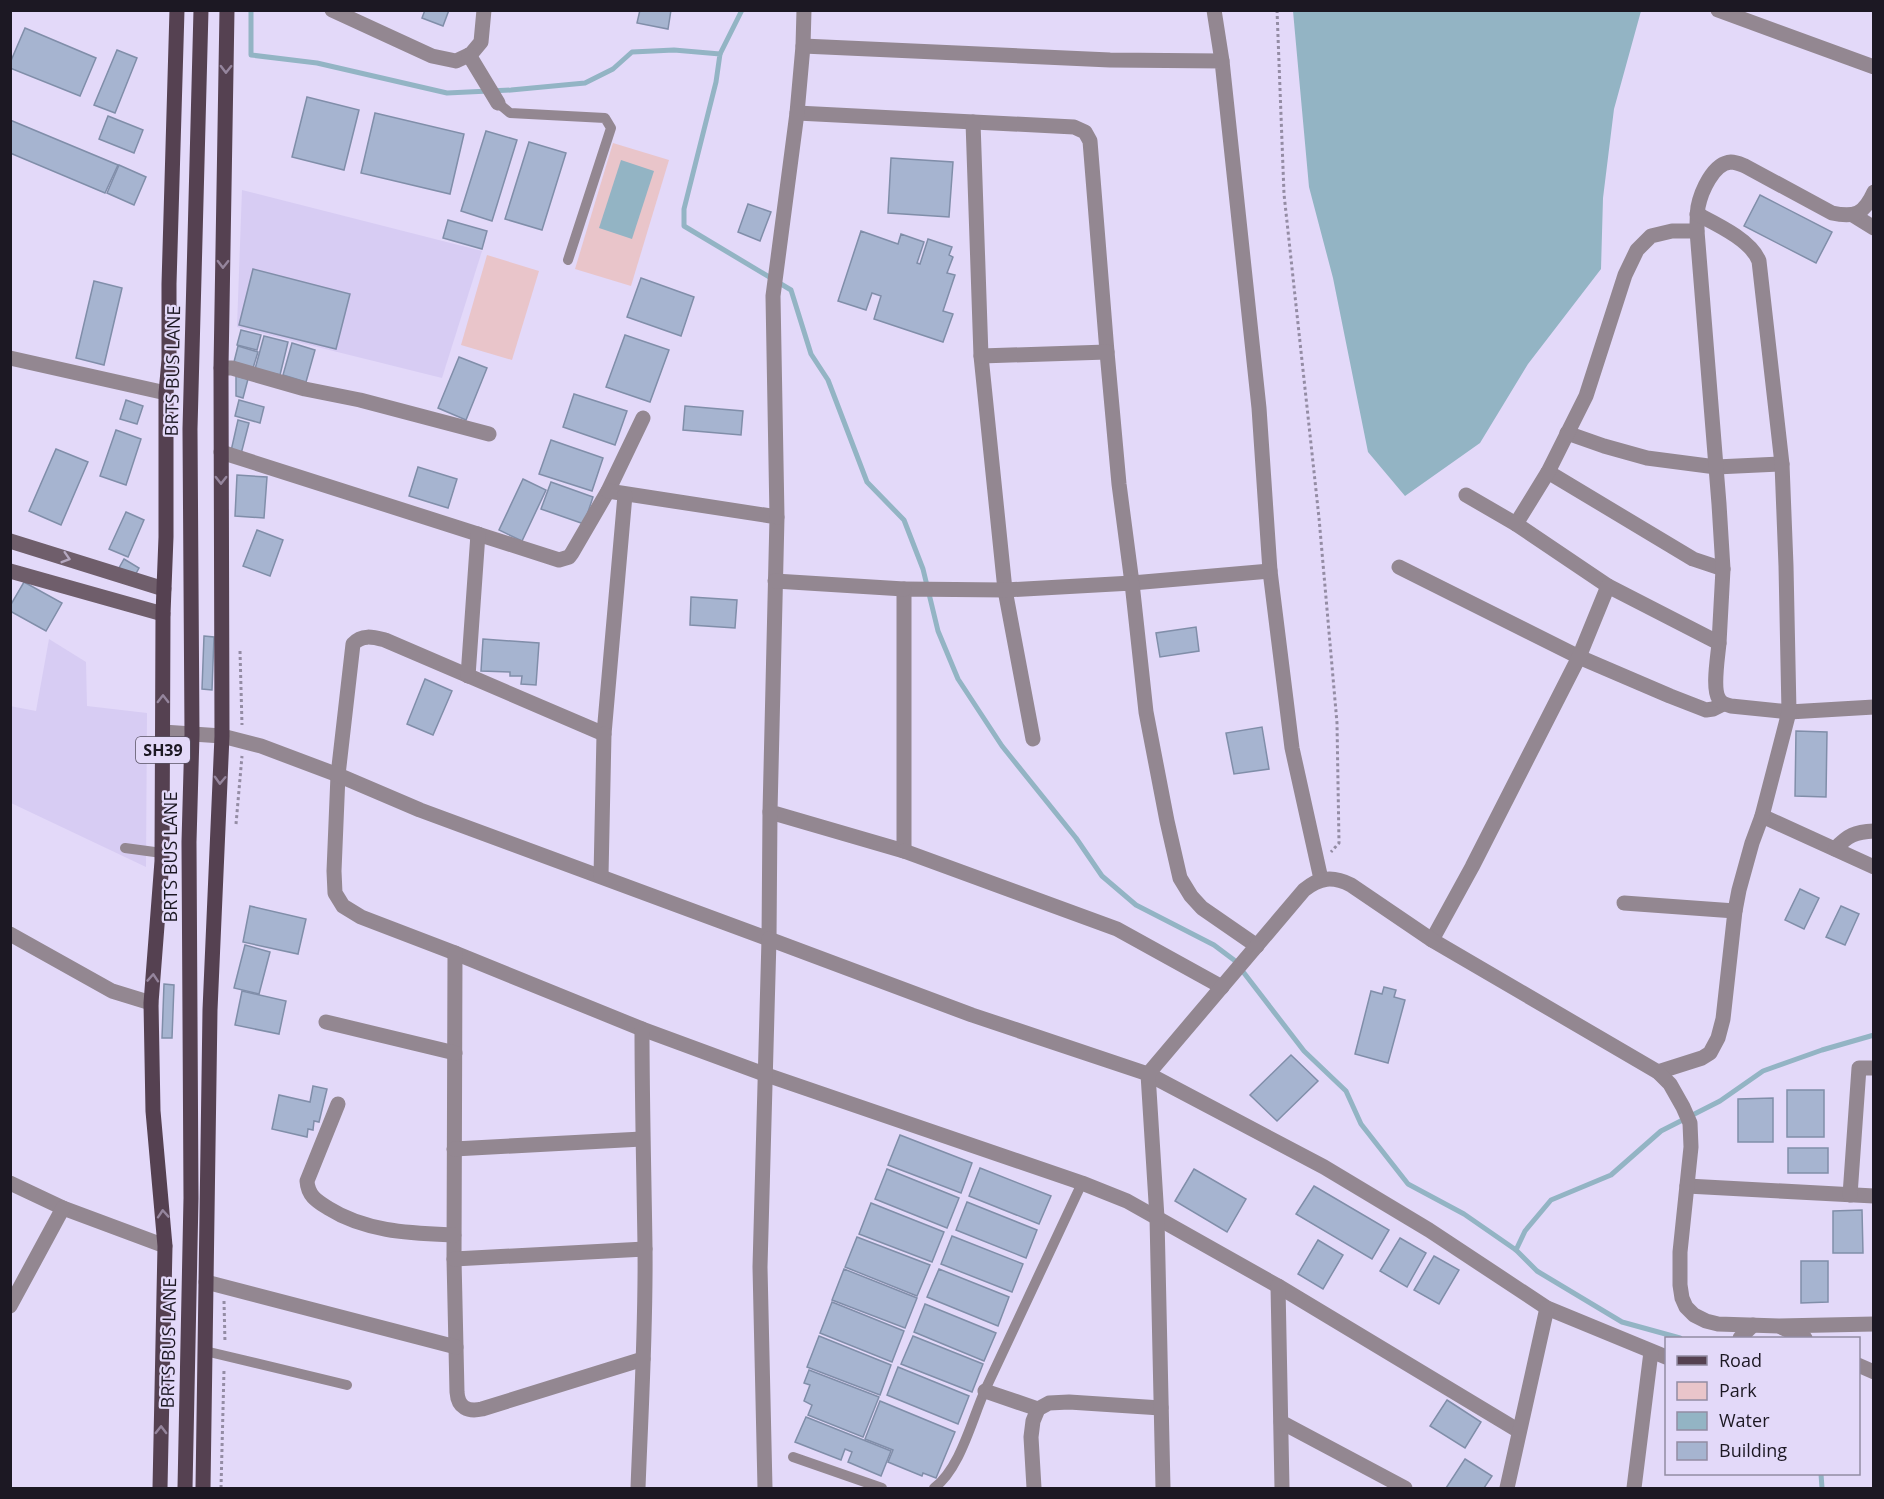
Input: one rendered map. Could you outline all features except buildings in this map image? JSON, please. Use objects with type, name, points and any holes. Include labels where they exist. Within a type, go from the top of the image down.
[{"type":"main road","name":"SH39","points":[[160,1488],[165,1246],[153,1111],[151,1003],[162,854],[166,393],[169,360],[177,10]]},
{"type":"main road","name":"BRTS BUS LANE","points":[[185,1488],[191,1198],[190,429],[201,10]]},
{"type":"main road","points":[[203,1488],[210,1010],[222,736],[221,368],[227,10]]},
{"type":"street","points":[[332,10],[432,56],[456,61],[469,55],[481,42],[484,10]]},
{"type":"street","points":[[765,1488],[760,1267],[777,517],[774,292],[797,113],[804,10]]},
{"type":"street","points":[[1214,10],[1222,61],[1258,396],[1270,571],[1292,748],[1320,874]]},
{"type":"street","points":[[1718,10],[1874,67]]},
{"type":"street","points":[[803,46],[1110,60],[1222,61]]},
{"type":"street","points":[[469,55],[498,103]]},
{"type":"street","points":[[797,113],[1074,127],[1082,129],[1088,135],[1119,484],[1146,712],[1167,821],[1180,878],[1191,897],[1252,950]]},
{"type":"street","points":[[973,122],[981,356],[1005,590],[1033,739]]},
{"type":"street","points":[[1874,192],[1863,210],[1853,215],[1843,216],[1832,213],[1745,166],[1731,162],[1723,164],[1709,180],[1698,204],[1697,214],[1723,569],[1716,687],[1719,700],[1731,706],[1789,712],[1874,707]]},
{"type":"street","points":[[1658,1072],[1702,1058],[1715,1046],[1723,1018],[1735,911],[1743,873],[1762,816],[1789,712],[1782,464],[1759,261],[1754,252],[1742,241],[1697,214]]},
{"type":"street","points":[[1853,215],[1874,228]]},
{"type":"street","points":[[1516,524],[1548,472],[1586,396],[1625,275],[1637,250],[1644,240],[1651,236],[1672,231],[1697,231]]},
{"type":"street","points":[[981,356],[1107,352]]},
{"type":"street","points":[[10,358],[166,393]]},
{"type":"street","points":[[221,368],[232,368],[305,389],[360,400],[489,434]]},
{"type":"street","points":[[221,452],[550,558],[564,560],[572,553],[608,491],[643,418]]},
{"type":"street","points":[[1567,433],[1647,458],[1716,467],[1782,464]]},
{"type":"street","points":[[1548,472],[1693,559],[1723,569]]},
{"type":"street","points":[[608,491],[777,517]]},
{"type":"street","points":[[601,876],[604,734],[625,495]]},
{"type":"street","points":[[1466,495],[1516,524],[1608,586],[1719,643]]},
{"type":"street","points":[[468,676],[478,534]]},
{"type":"street","points":[[10,541],[164,589]]},
{"type":"street","points":[[1399,567],[1579,657],[1699,708],[1713,709],[1724,704]]},
{"type":"street","points":[[10,571],[163,614]]},
{"type":"street","points":[[775,581],[910,589],[1005,590],[1132,583],[1270,571]]},
{"type":"street","points":[[1432,940],[1472,867],[1579,657],[1608,586]]},
{"type":"street","points":[[904,851],[910,589]]},
{"type":"street","points":[[604,734],[385,640],[372,637],[362,637],[357,640],[351,652],[338,775],[334,871],[335,893],[338,900],[361,917],[642,1029],[764,1074],[1082,1183],[1127,1202],[1278,1286],[1519,1431]]},
{"type":"street","points":[[163,732],[222,736],[261,746],[338,775],[420,810],[972,1015],[1148,1074],[1324,1167],[1429,1230],[1547,1308],[1665,1357]]},
{"type":"street","points":[[770,812],[904,851],[1117,929],[1224,985]]},
{"type":"street","points":[[1762,816],[1874,867]]},
{"type":"street","points":[[1835,849],[1845,838],[1862,832],[1874,831]]},
{"type":"street","points":[[1320,874],[1351,885],[1432,940],[1658,1072],[1670,1084],[1690,1123],[1691,1147],[1680,1251],[1682,1298],[1686,1307],[1694,1314],[1706,1321],[1718,1324],[1779,1326],[1874,1324]]},
{"type":"street","points":[[1163,1488],[1157,1218],[1148,1074],[1252,950],[1320,874]]},
{"type":"street","points":[[1624,903],[1735,911]]},
{"type":"street","points":[[10,934],[112,991],[151,1003]]},
{"type":"street","points":[[455,953],[454,1258],[458,1398],[462,1407],[475,1411],[643,1359]]},
{"type":"street","points":[[326,1022],[455,1053]]},
{"type":"street","points":[[636,1488],[643,1359],[645,1249],[642,1029]]},
{"type":"street","points":[[1850,1195],[1859,1068],[1874,1068]]},
{"type":"street","points":[[338,1104],[307,1181],[308,1190],[313,1197],[337,1214],[377,1228],[409,1233],[454,1235]]},
{"type":"street","points":[[454,1149],[642,1139]]},
{"type":"street","points":[[10,1183],[63,1208],[165,1246]]},
{"type":"street","points":[[1687,1186],[1874,1197]]},
{"type":"street","points":[[10,1306],[63,1208]]},
{"type":"street","points":[[454,1258],[645,1249]]},
{"type":"street","points":[[207,1282],[456,1347]]},
{"type":"street","points":[[1278,1286],[1282,1488]]},
{"type":"street","points":[[1507,1488],[1547,1308]]},
{"type":"street","points":[[1741,1337],[1753,1325]]},
{"type":"street","points":[[1779,1326],[1803,1337]]},
{"type":"street","points":[[1634,1488],[1652,1352]]},
{"type":"street","points":[[1860,1366],[1874,1372]]},
{"type":"street","points":[[985,1391],[1038,1409]]},
{"type":"street","points":[[1034,1488],[1031,1437],[1038,1409],[1049,1403],[1069,1402],[1161,1408]]},
{"type":"street","points":[[1281,1422],[1405,1488]]},
{"type":"lane","points":[[498,103],[510,113],[605,118],[611,128],[568,260]]},
{"type":"lane","points":[[125,848],[162,854]]},
{"type":"lane","points":[[934,1488],[944,1481],[959,1454],[985,1391],[1082,1183]]},
{"type":"lane","points":[[205,1351],[347,1385]]},
{"type":"lane","points":[[793,1458],[882,1488]]},
{"type":"path","points":[[1277,10],[1284,194],[1319,518],[1337,723],[1339,843],[1320,874]]},
{"type":"shaded area","points":[[242,190],[482,251],[442,378],[237,327]]},
{"type":"shaded area","points":[[49,639],[86,662],[87,706],[147,713],[146,867],[11,803],[10,706],[36,711]]},
{"type":"green space","points":[[613,143],[669,160],[631,286],[575,269]]},
{"type":"green space","points":[[487,255],[539,271],[512,360],[461,345]]},
{"type":"water","points":[[1293,11],[1641,11],[1614,109],[1603,198],[1601,269],[1528,364],[1480,443],[1405,496],[1368,452],[1333,278],[1309,187]]},
{"type":"water","points":[[621,160],[654,171],[632,239],[599,228]]},
{"type":"waterway","points":[[251,10],[251,55],[317,63],[447,93],[585,83],[613,69],[632,52],[674,50],[720,54],[716,82],[684,209],[684,226],[791,290],[811,354],[828,380],[867,482],[904,520],[923,569],[938,631],[958,679],[1002,746],[1076,838],[1102,876],[1136,905],[1214,945],[1234,960],[1304,1051],[1346,1091],[1361,1124],[1408,1184],[1464,1214],[1516,1250],[1537,1271],[1622,1322],[1676,1337]]},
{"type":"waterway","points":[[720,54],[742,10]]},
{"type":"waterway","points":[[1516,1250],[1525,1231],[1551,1200],[1611,1175],[1661,1131],[1720,1101],[1763,1071],[1874,1035]]},
{"type":"waterway","points":[[1821,1475],[1822,1488]]}]
